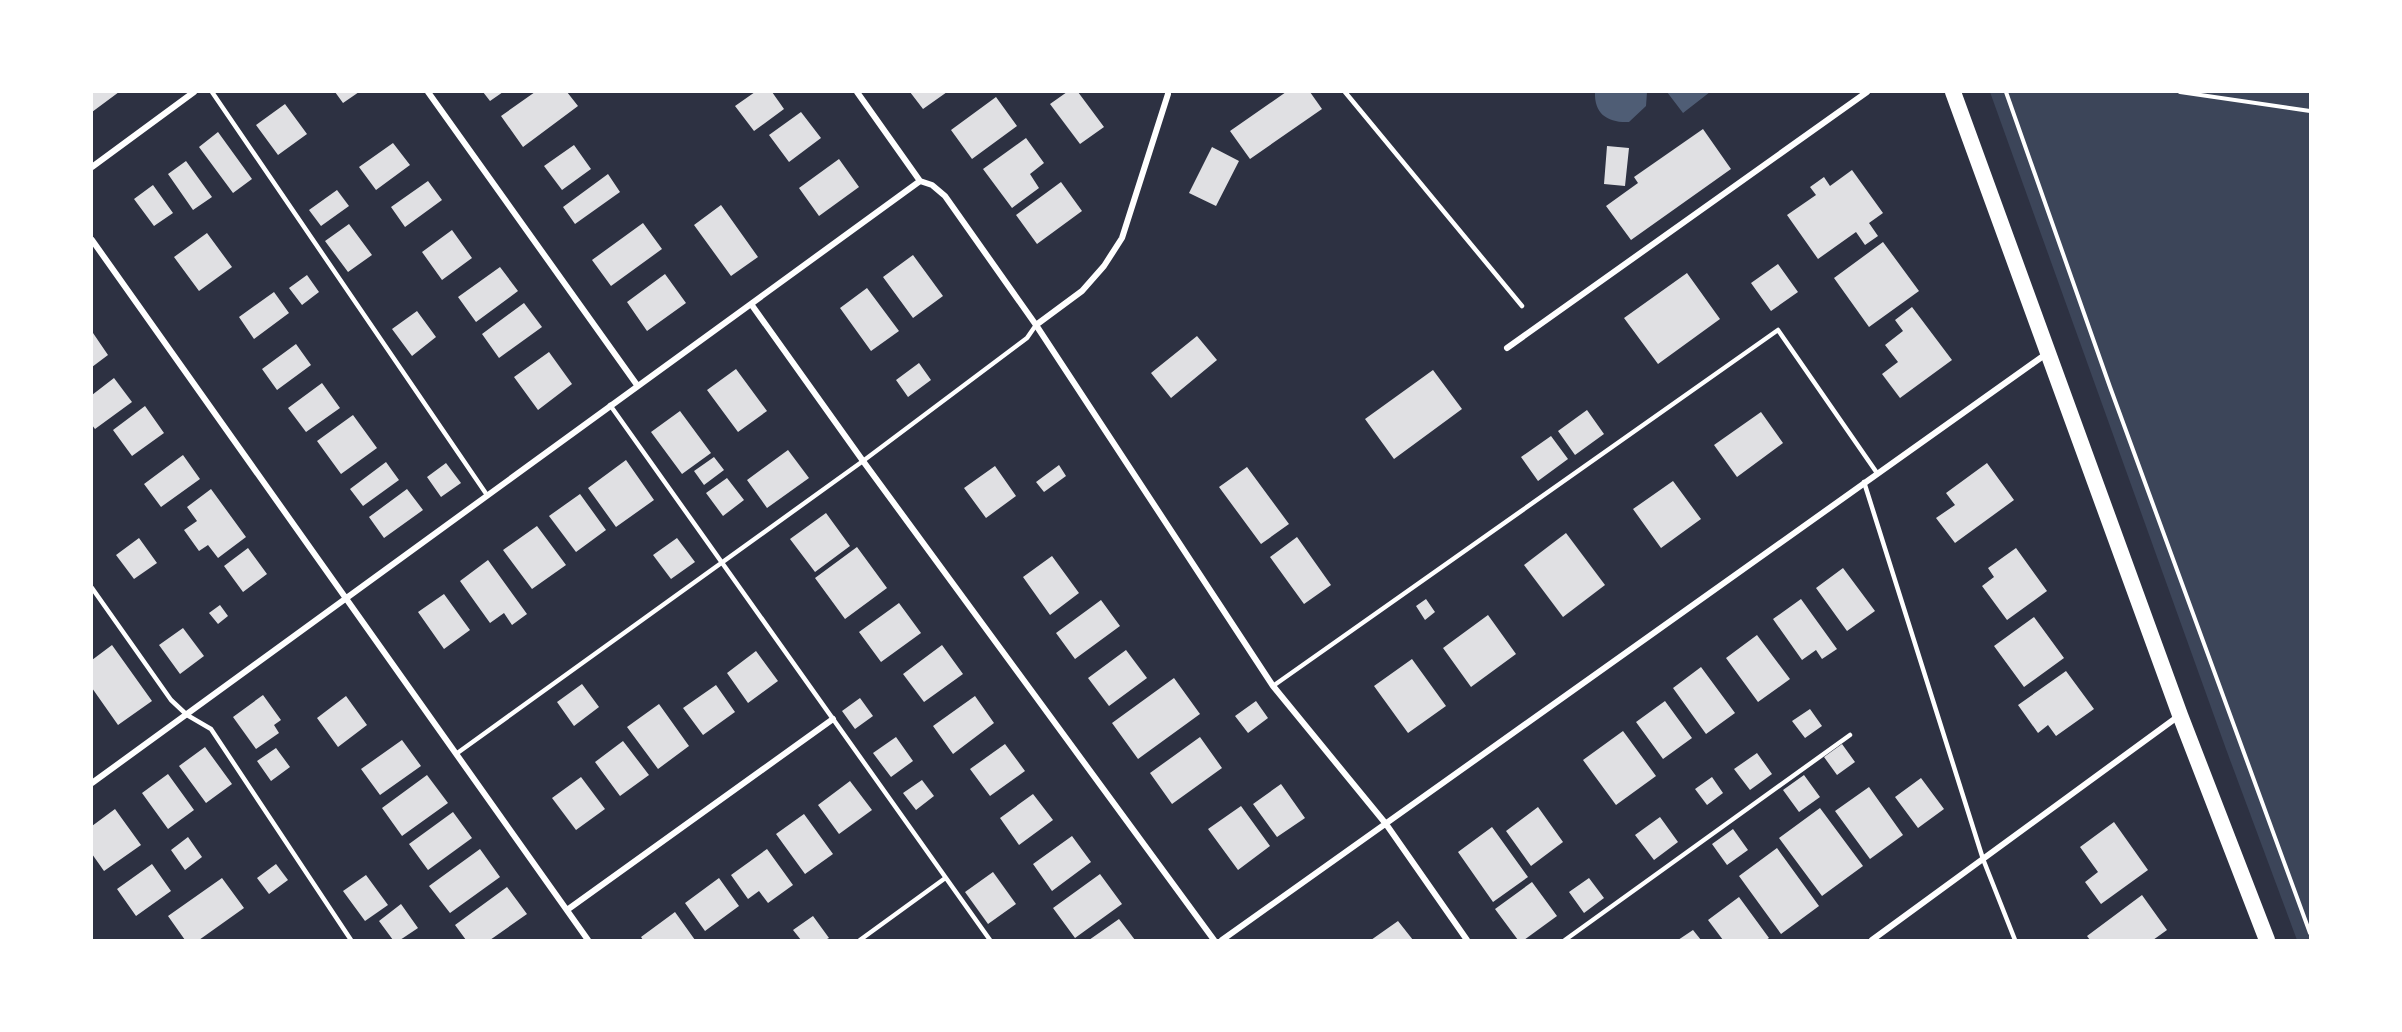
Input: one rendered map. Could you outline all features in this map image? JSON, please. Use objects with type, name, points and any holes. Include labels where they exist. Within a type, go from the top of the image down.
[{"type":"highway","points":[[1953,92],[2180,715],[2267,940]]},
{"type":"street","points":[[92,167],[194,92]]},
{"type":"street","points":[[428,92],[637,386]]},
{"type":"street","points":[[857,92],[920,181],[932,185],[945,196],[1036,325],[1273,686],[1386,824],[1467,940]]},
{"type":"street","points":[[1507,348],[1867,92]]},
{"type":"street","points":[[1036,325],[1082,291],[1104,267],[1122,238],[1167,94]]},
{"type":"street","points":[[92,783],[920,181]]},
{"type":"street","points":[[92,240],[588,940]]},
{"type":"street","points":[[751,304],[863,461],[1214,940]]},
{"type":"street","points":[[1222,940],[2049,352]]},
{"type":"street","points":[[1872,940],[2180,715]]},
{"type":"street","points":[[567,910],[833,719]]},
{"type":"lane","points":[[212,92],[486,495]]},
{"type":"lane","points":[[1345,92],[1522,306]]},
{"type":"lane","points":[[456,754],[863,461],[1027,338],[1036,325]]},
{"type":"lane","points":[[1273,686],[1778,330],[1877,474]]},
{"type":"lane","points":[[609,405],[944,879],[990,940]]},
{"type":"lane","points":[[1864,482],[1983,859],[2015,940]]},
{"type":"lane","points":[[92,588],[171,700],[187,715],[211,729],[351,940]]},
{"type":"lane","points":[[1564,940],[1850,735]]},
{"type":"lane","points":[[860,940],[944,879]]},
{"type":"path","points":[[2006,92],[2110,387],[2310,933]]},
{"type":"path","points":[[2180,92],[2310,111]]},
{"type":"shaded area","points":[[1595,92],[1647,92],[1646,106],[1629,122],[1615,121],[1604,116],[1600,111],[1595,100]]},
{"type":"shaded area","points":[[1667,92],[1710,92],[1683,113]]},
{"type":"shaded area","points":[[1990,92],[2310,92],[2310,940],[2297,940]]},
{"type":"building","points":[[92,92],[119,92],[92,112]]},
{"type":"building","points":[[335,92],[359,92],[343,103]]},
{"type":"building","points":[[483,92],[503,92],[490,101]]},
{"type":"building","points":[[535,92],[567,92],[578,106],[523,147],[501,116]]},
{"type":"building","points":[[755,92],[772,92],[784,109],[754,131],[735,106]]},
{"type":"building","points":[[910,92],[947,92],[923,109]]},
{"type":"building","points":[[1067,92],[1078,92],[1104,127],[1080,144],[1050,104]]},
{"type":"building","points":[[1286,92],[1310,92],[1322,109],[1250,159],[1230,131]]},
{"type":"building","points":[[996,97],[1017,126],[972,159],[951,130]]},
{"type":"building","points":[[285,104],[307,134],[278,155],[256,125]]},
{"type":"building","points":[[801,112],[821,138],[789,162],[769,135]]},
{"type":"building","points":[[1703,129],[1731,169],[1631,240],[1606,206],[1638,183],[1634,177]]},
{"type":"building","points":[[218,132],[252,179],[233,193],[199,147]]},
{"type":"building","points":[[1026,138],[1044,163],[1030,174],[1039,188],[1012,208],[983,169]]},
{"type":"building","points":[[393,143],[410,165],[376,190],[359,167]]},
{"type":"building","points":[[574,145],[591,169],[562,190],[544,166]]},
{"type":"building","points":[[1607,146],[1629,148],[1625,186],[1604,184]]},
{"type":"building","points":[[1212,147],[1239,161],[1216,206],[1189,193]]},
{"type":"building","points":[[839,159],[859,187],[819,216],[799,188]]},
{"type":"building","points":[[186,161],[212,197],[193,210],[168,174]]},
{"type":"building","points":[[1852,170],[1883,213],[1869,223],[1878,236],[1865,245],[1856,232],[1818,259],[1787,215],[1816,195],[1810,187],[1824,177],[1830,186]]},
{"type":"building","points":[[608,174],[620,192],[575,224],[563,207]]},
{"type":"building","points":[[428,181],[442,200],[405,227],[391,207]]},
{"type":"building","points":[[1061,182],[1082,211],[1037,244],[1016,215]]},
{"type":"building","points":[[153,185],[173,213],[154,226],[134,199]]},
{"type":"building","points":[[337,190],[349,206],[321,226],[309,210]]},
{"type":"building","points":[[721,205],[758,257],[731,276],[694,225]]},
{"type":"building","points":[[643,223],[662,249],[611,286],[592,260]]},
{"type":"building","points":[[349,224],[372,255],[348,272],[325,241]]},
{"type":"building","points":[[452,230],[472,258],[442,280],[422,252]]},
{"type":"building","points":[[207,233],[232,267],[199,291],[174,257]]},
{"type":"building","points":[[1883,242],[1919,291],[1869,327],[1834,278]]},
{"type":"building","points":[[913,255],[943,296],[913,318],[883,277]]},
{"type":"building","points":[[1778,264],[1798,292],[1771,311],[1751,283]]},
{"type":"building","points":[[500,267],[518,291],[476,322],[458,297]]},
{"type":"building","points":[[1687,273],[1720,319],[1658,364],[1624,318]]},
{"type":"building","points":[[665,274],[686,303],[647,331],[627,302]]},
{"type":"building","points":[[307,275],[319,292],[302,305],[289,288]]},
{"type":"building","points":[[867,288],[899,331],[871,351],[840,308]]},
{"type":"building","points":[[274,292],[289,313],[254,339],[239,317]]},
{"type":"building","points":[[524,303],[542,327],[499,358],[482,334]]},
{"type":"building","points":[[1912,307],[1952,360],[1900,398],[1882,374],[1898,362],[1885,345],[1903,331],[1895,320]]},
{"type":"building","points":[[417,311],[436,337],[412,356],[392,329]]},
{"type":"building","points":[[92,334],[108,355],[92,367]]},
{"type":"building","points":[[1197,336],[1217,360],[1171,398],[1151,373]]},
{"type":"building","points":[[296,344],[311,365],[277,390],[262,369]]},
{"type":"building","points":[[549,352],[572,384],[538,410],[514,377]]},
{"type":"building","points":[[919,363],[931,380],[908,397],[896,380]]},
{"type":"building","points":[[736,369],[767,411],[738,432],[707,390]]},
{"type":"building","points":[[1433,370],[1462,409],[1394,459],[1365,419]]},
{"type":"building","points":[[114,378],[132,402],[95,429],[92,425],[92,395]]},
{"type":"building","points":[[322,383],[340,408],[306,432],[288,408]]},
{"type":"building","points":[[145,406],[164,433],[132,456],[113,430]]},
{"type":"building","points":[[1587,410],[1604,434],[1575,455],[1558,431]]},
{"type":"building","points":[[680,411],[711,453],[682,474],[651,432]]},
{"type":"building","points":[[1761,412],[1783,443],[1737,477],[1714,445]]},
{"type":"building","points":[[353,415],[377,448],[341,474],[317,441]]},
{"type":"building","points":[[1551,436],[1568,459],[1538,481],[1521,457]]},
{"type":"building","points":[[788,450],[809,478],[767,508],[747,480]]},
{"type":"building","points":[[183,455],[200,479],[161,507],[144,484]]},
{"type":"building","points":[[714,457],[724,470],[704,485],[694,471]]},
{"type":"building","points":[[626,460],[654,500],[616,527],[588,488]]},
{"type":"building","points":[[386,462],[399,480],[363,506],[350,489]]},
{"type":"building","points":[[446,463],[461,483],[441,497],[427,477]]},
{"type":"building","points":[[1987,463],[2014,500],[1955,543],[1936,518],[1955,505],[1946,493]]},
{"type":"building","points":[[1059,465],[1066,476],[1044,492],[1036,482]]},
{"type":"building","points":[[995,466],[1016,496],[986,518],[964,488]]},
{"type":"building","points":[[1247,467],[1289,524],[1261,544],[1219,487]]},
{"type":"building","points":[[727,478],[744,500],[723,516],[706,493]]},
{"type":"building","points":[[1673,481],[1701,519],[1661,548],[1633,509]]},
{"type":"building","points":[[211,489],[246,537],[218,558],[208,545],[199,551],[184,530],[197,521],[187,507]]},
{"type":"building","points":[[407,489],[423,510],[384,538],[369,517]]},
{"type":"building","points":[[580,494],[606,530],[576,552],[549,516]]},
{"type":"building","points":[[826,513],[850,546],[815,572],[790,539]]},
{"type":"building","points":[[537,526],[566,565],[532,589],[503,550]]},
{"type":"building","points":[[1566,533],[1605,585],[1563,617],[1524,565]]},
{"type":"building","points":[[1297,537],[1331,585],[1304,604],[1270,557]]},
{"type":"building","points":[[139,538],[157,563],[134,579],[116,555]]},
{"type":"building","points":[[677,538],[695,562],[671,579],[653,555]]},
{"type":"building","points":[[857,547],[887,588],[845,619],[815,578]]},
{"type":"building","points":[[248,548],[267,574],[243,592],[224,566]]},
{"type":"building","points":[[2016,548],[2047,591],[2007,620],[1982,586],[1994,577],[1988,568]]},
{"type":"building","points":[[1052,556],[1079,593],[1050,615],[1023,577]]},
{"type":"building","points":[[488,560],[527,614],[512,625],[504,613],[490,623],[460,581]]},
{"type":"building","points":[[1843,568],[1875,611],[1847,631],[1816,588]]},
{"type":"building","points":[[444,594],[470,630],[444,649],[418,612]]},
{"type":"building","points":[[1426,599],[1435,612],[1425,620],[1416,606]]},
{"type":"building","points":[[1801,599],[1837,649],[1822,659],[1816,650],[1802,660],[1773,619]]},
{"type":"building","points":[[1101,600],[1120,626],[1075,659],[1056,633]]},
{"type":"building","points":[[899,603],[921,633],[881,662],[859,632]]},
{"type":"building","points":[[220,605],[228,616],[218,624],[209,613]]},
{"type":"building","points":[[1488,615],[1516,654],[1471,687],[1443,648]]},
{"type":"building","points":[[2034,617],[2064,658],[2024,687],[1994,646]]},
{"type":"building","points":[[183,628],[204,656],[180,674],[159,645]]},
{"type":"building","points":[[1757,635],[1790,679],[1758,702],[1726,658]]},
{"type":"building","points":[[112,645],[152,701],[118,725],[92,688],[92,660]]},
{"type":"building","points":[[942,645],[963,674],[924,702],[903,674]]},
{"type":"building","points":[[1126,650],[1147,678],[1109,706],[1088,678]]},
{"type":"building","points":[[756,651],[778,681],[748,703],[727,673]]},
{"type":"building","points":[[1412,659],[1446,706],[1408,733],[1374,686]]},
{"type":"building","points":[[1701,667],[1735,713],[1706,734],[1673,688]]},
{"type":"building","points":[[2066,671],[2094,709],[2056,736],[2048,725],[2038,733],[2018,705]]},
{"type":"building","points":[[1174,678],[1200,714],[1138,759],[1112,723]]},
{"type":"building","points":[[582,684],[599,707],[574,726],[557,702]]},
{"type":"building","points":[[716,685],[735,712],[703,735],[683,708]]},
{"type":"building","points":[[263,695],[281,720],[274,725],[279,733],[256,749],[233,717]]},
{"type":"building","points":[[346,696],[367,725],[338,747],[317,718]]},
{"type":"building","points":[[975,696],[994,723],[953,754],[933,726]]},
{"type":"building","points":[[860,698],[873,716],[855,729],[842,711]]},
{"type":"building","points":[[1256,701],[1268,718],[1248,733],[1235,716]]},
{"type":"building","points":[[1665,701],[1692,738],[1663,759],[1636,722]]},
{"type":"building","points":[[659,704],[689,746],[658,769],[627,727]]},
{"type":"building","points":[[1810,709],[1822,726],[1805,738],[1792,721]]},
{"type":"building","points":[[1623,731],[1656,776],[1616,805],[1583,760]]},
{"type":"building","points":[[896,737],[913,761],[891,777],[873,753]]},
{"type":"building","points":[[1200,737],[1222,768],[1172,804],[1150,773]]},
{"type":"building","points":[[402,740],[421,766],[380,795],[361,769]]},
{"type":"building","points":[[623,741],[649,775],[620,796],[595,762]]},
{"type":"building","points":[[1005,744],[1025,771],[990,796],[970,769]]},
{"type":"building","points":[[1842,744],[1855,762],[1837,775],[1824,757]]},
{"type":"building","points":[[205,747],[232,784],[206,803],[179,766]]},
{"type":"building","points":[[276,748],[290,767],[271,781],[257,761]]},
{"type":"building","points":[[1757,753],[1772,774],[1750,790],[1734,769]]},
{"type":"building","points":[[168,774],[194,810],[168,829],[142,793]]},
{"type":"building","points":[[427,775],[448,803],[402,836],[382,808]]},
{"type":"building","points":[[1804,775],[1820,797],[1799,812],[1783,790]]},
{"type":"building","points":[[581,777],[605,809],[576,830],[552,798]]},
{"type":"building","points":[[1712,777],[1723,793],[1707,805],[1695,789]]},
{"type":"building","points":[[1921,778],[1944,809],[1918,828],[1895,797]]},
{"type":"building","points":[[922,780],[934,796],[916,810],[903,793]]},
{"type":"building","points":[[850,781],[872,810],[839,834],[818,805]]},
{"type":"building","points":[[1281,784],[1305,818],[1277,837],[1253,804]]},
{"type":"building","points":[[1869,787],[1903,835],[1870,859],[1835,811]]},
{"type":"building","points":[[1033,794],[1053,820],[1019,845],[1000,818]]},
{"type":"building","points":[[1241,806],[1270,846],[1238,870],[1208,829]]},
{"type":"building","points":[[1538,807],[1563,842],[1531,866],[1506,831]]},
{"type":"building","points":[[1820,808],[1863,866],[1822,896],[1779,838]]},
{"type":"building","points":[[115,809],[141,845],[104,871],[92,854],[92,826]]},
{"type":"building","points":[[453,812],[472,838],[428,870],[409,844]]},
{"type":"building","points":[[804,814],[833,854],[805,874],[776,834]]},
{"type":"building","points":[[1660,817],[1678,842],[1654,860],[1635,835]]},
{"type":"building","points":[[2114,822],[2148,870],[2101,904],[2085,882],[2098,872],[2080,847]]},
{"type":"building","points":[[1492,827],[1528,877],[1493,902],[1458,852]]},
{"type":"building","points":[[1733,829],[1748,850],[1727,865],[1712,844]]},
{"type":"building","points":[[1072,836],[1091,862],[1052,891],[1033,864]]},
{"type":"building","points":[[188,837],[202,857],[185,870],[171,850]]},
{"type":"building","points":[[1777,848],[1819,906],[1781,934],[1739,876]]},
{"type":"building","points":[[480,849],[500,877],[450,913],[429,886]]},
{"type":"building","points":[[767,849],[793,885],[768,903],[759,891],[748,899],[731,875]]},
{"type":"building","points":[[152,864],[171,891],[136,916],[117,889]]},
{"type":"building","points":[[276,864],[288,880],[269,894],[257,878]]},
{"type":"building","points":[[993,872],[1016,904],[988,924],[965,892]]},
{"type":"building","points":[[1100,874],[1122,904],[1075,938],[1053,908]]},
{"type":"building","points":[[366,875],[388,905],[365,921],[343,891]]},
{"type":"building","points":[[222,878],[244,908],[199,940],[185,940],[168,916]]},
{"type":"building","points":[[719,878],[739,906],[705,931],[685,903]]},
{"type":"building","points":[[1589,878],[1604,898],[1584,913],[1569,892]]},
{"type":"building","points":[[1532,882],[1557,916],[1524,940],[1518,940],[1495,909]]},
{"type":"building","points":[[507,887],[527,914],[490,940],[466,940],[455,925]]},
{"type":"building","points":[[2142,895],[2167,930],[2153,940],[2090,940],[2087,936]]},
{"type":"building","points":[[1739,897],[1769,938],[1766,940],[1723,940],[1708,920]]},
{"type":"building","points":[[401,904],[418,928],[400,940],[393,940],[379,921]]},
{"type":"building","points":[[675,912],[695,940],[643,940],[641,937]]},
{"type":"building","points":[[813,916],[829,938],[801,940],[793,930]]},
{"type":"building","points":[[1119,919],[1135,940],[1089,940]]},
{"type":"building","points":[[1398,921],[1413,940],[1371,940]]},
{"type":"building","points":[[1693,930],[1701,940],[1678,940]]}]
